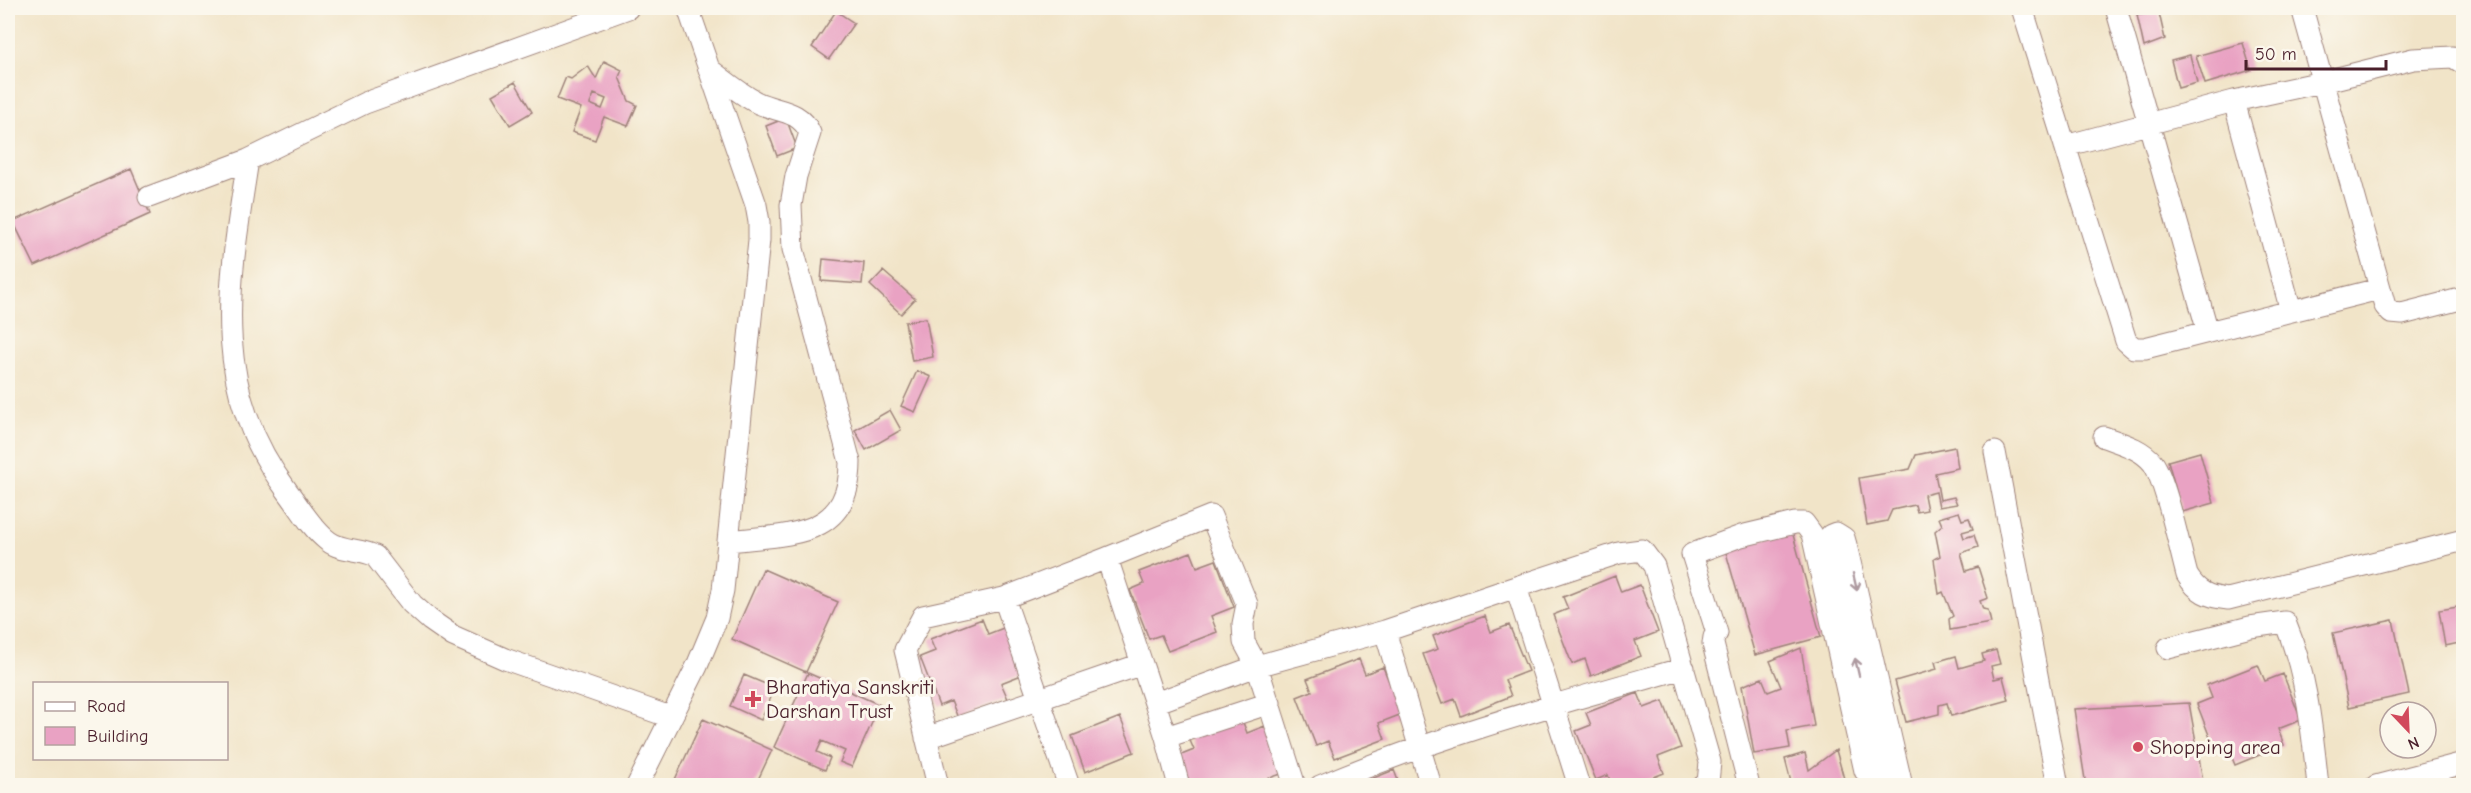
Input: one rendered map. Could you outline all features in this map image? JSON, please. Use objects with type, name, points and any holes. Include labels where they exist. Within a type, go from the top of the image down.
[{"type":"street","points":[[149,197],[248,160],[365,103],[628,8]]},
{"type":"street","points":[[636,785],[697,666],[717,618],[729,542],[759,240],[759,222],[688,8]]},
{"type":"street","points":[[2022,8],[2126,341],[2134,348],[2145,348],[2379,289]]},
{"type":"street","points":[[2116,8],[2208,332]]},
{"type":"street","points":[[2302,8],[2385,306],[2391,314],[2402,314],[2463,298]]},
{"type":"street","points":[[2065,146],[2234,101],[2413,59],[2452,57],[2463,64]]},
{"type":"street","points":[[709,69],[749,98],[791,113],[807,124],[810,133],[809,143],[796,176],[791,205],[793,249],[847,445],[850,468],[846,495],[835,512],[823,524],[804,532],[729,542]]},
{"type":"street","points":[[2234,101],[2291,311]]},
{"type":"street","points":[[248,160],[229,294],[230,340],[238,389],[246,416],[264,457],[309,520],[326,540],[335,546],[368,552],[375,556],[411,604],[429,620],[453,636],[505,658],[670,717]]},
{"type":"street","points":[[759,222],[793,249]]},
{"type":"street","points":[[2104,437],[2137,449],[2153,463],[2161,480],[2187,575],[2194,588],[2211,597],[2228,598],[2463,540]]},
{"type":"street","points":[[1995,452],[2058,786]]},
{"type":"street","points":[[938,786],[905,650],[922,616],[1004,598],[1211,516],[1247,604],[1243,624],[1244,642],[1257,666],[1295,786]]},
{"type":"street","points":[[1749,786],[1713,644],[1717,633],[1692,555],[1741,536],[1795,523],[1804,523],[1812,534],[1840,660],[1902,786]]},
{"type":"street","points":[[1865,771],[1869,715],[1846,545],[1844,538],[1836,533],[1831,535],[1831,551],[1869,715],[1884,786]]},
{"type":"street","points":[[1155,702],[1257,666],[1385,631],[1619,553],[1642,550],[1654,566],[1710,762],[1708,783],[1703,786]]},
{"type":"street","points":[[1107,558],[1155,702],[1179,786]]},
{"type":"street","points":[[1516,586],[1579,786]]},
{"type":"street","points":[[1004,598],[1040,699],[1064,784]]},
{"type":"street","points":[[2168,648],[2250,627],[2285,622],[2295,646],[2309,704],[2318,786]]},
{"type":"street","points":[[1385,631],[1431,786]]},
{"type":"street","points":[[926,738],[1142,664]]},
{"type":"street","points":[[1320,786],[1419,747],[1684,668]]},
{"type":"street","points":[[1166,737],[1270,703]]},
{"type":"street","points":[[2376,786],[2463,763]]},
{"type":"building","points":[[836,11],[854,23],[829,59],[812,47]]},
{"type":"building","points":[[2159,13],[2165,39],[2144,47],[2137,15]]},
{"type":"building","points":[[2243,43],[2251,70],[2205,84],[2196,56]]},
{"type":"building","points":[[2190,55],[2197,83],[2178,88],[2171,60]]},
{"type":"building","points":[[604,61],[622,70],[619,77],[629,101],[637,105],[628,126],[604,117],[595,140],[572,132],[581,108],[557,99],[566,77],[571,79],[588,66],[596,79]],"holes":[[[594,94],[606,99],[602,109],[590,104]]]},
{"type":"building","points":[[515,82],[532,112],[510,125],[492,95]]},
{"type":"building","points":[[786,118],[797,148],[777,156],[766,126]]},
{"type":"building","points":[[131,169],[150,214],[35,266],[13,221]]},
{"type":"building","points":[[823,259],[864,263],[862,284],[821,281]]},
{"type":"building","points":[[883,271],[915,299],[901,314],[870,285]]},
{"type":"building","points":[[926,318],[933,357],[912,361],[905,322]]},
{"type":"building","points":[[917,371],[931,377],[915,412],[901,406]]},
{"type":"building","points":[[890,410],[901,430],[866,450],[855,430]]},
{"type":"building","points":[[1955,447],[1958,468],[1935,473],[1940,500],[1954,497],[1957,504],[1939,507],[1936,492],[1924,495],[1927,510],[1917,512],[1915,505],[1892,510],[1887,521],[1867,525],[1859,478],[1910,469],[1916,455]]},
{"type":"building","points":[[2200,452],[2214,503],[2182,512],[2168,461]]},
{"type":"building","points":[[1959,512],[1962,520],[1969,518],[1973,529],[1962,532],[1964,538],[1974,535],[1978,547],[1961,553],[1966,571],[1978,567],[1988,598],[1980,601],[1983,609],[1988,610],[1991,623],[1950,630],[1949,619],[1953,616],[1943,592],[1939,594],[1934,559],[1940,556],[1935,531],[1942,525],[1939,518]]},
{"type":"building","points":[[1792,531],[1821,637],[1755,655],[1725,549]]},
{"type":"building","points":[[1191,552],[1197,567],[1216,560],[1234,607],[1211,616],[1217,632],[1168,651],[1161,635],[1149,639],[1130,590],[1144,584],[1139,572]]},
{"type":"building","points":[[763,569],[838,602],[806,672],[732,639]]},
{"type":"building","points":[[1615,576],[1621,592],[1640,585],[1658,632],[1635,641],[1641,656],[1591,676],[1585,659],[1572,664],[1553,615],[1568,609],[1563,597]]},
{"type":"building","points":[[2464,606],[2464,642],[2445,646],[2439,610]]},
{"type":"building","points":[[1485,616],[1491,632],[1509,625],[1528,671],[1505,680],[1511,696],[1461,716],[1455,699],[1442,704],[1423,654],[1438,649],[1433,636]]},
{"type":"building","points":[[982,619],[988,634],[1006,627],[1024,674],[1001,683],[1008,699],[958,718],[951,701],[939,706],[920,657],[935,651],[930,639]]},
{"type":"building","points":[[2393,620],[2409,694],[2349,707],[2333,633]]},
{"type":"building","points":[[1801,648],[1814,726],[1787,731],[1790,748],[1754,754],[1742,686],[1762,678],[1768,692],[1781,687],[1770,661]]},
{"type":"building","points":[[1996,650],[2000,664],[1991,666],[1994,679],[2003,677],[2009,700],[1951,716],[1947,703],[1939,705],[1939,714],[1906,722],[1895,681],[1937,669],[1935,662],[1956,656],[1959,668],[1984,661],[1982,654]]},
{"type":"building","points":[[1359,659],[1365,674],[1383,667],[1402,714],[1379,723],[1385,739],[1335,758],[1328,741],[1316,746],[1297,697],[1312,691],[1307,679]]},
{"type":"building","points":[[2258,665],[2265,681],[2283,674],[2301,720],[2278,729],[2284,745],[2235,765],[2228,748],[2216,753],[2197,704],[2212,698],[2207,685]]},
{"type":"building","points":[[808,673],[880,705],[852,767],[840,762],[845,751],[822,741],[817,752],[830,758],[825,770],[774,747]]},
{"type":"building","points":[[744,675],[775,688],[761,720],[730,706]]},
{"type":"building","points":[[1638,693],[1644,708],[1663,701],[1681,748],[1658,757],[1664,773],[1631,786],[1612,786],[1608,775],[1596,780],[1576,731],[1591,725],[1586,713]]},
{"type":"building","name":"Shopping area","points":[[2189,703],[2204,786],[2086,786],[2074,709]]},
{"type":"building","points":[[1120,717],[1134,752],[1085,772],[1072,736]]},
{"type":"building","points":[[1241,717],[1247,733],[1265,726],[1284,773],[1261,781],[1262,786],[1191,786],[1179,756],[1194,750],[1189,738]]},
{"type":"building","points":[[703,719],[772,750],[755,786],[672,786]]},
{"type":"building","points":[[1836,750],[1846,786],[1792,786],[1785,759],[1805,753],[1809,770]]},
{"type":"building","points":[[1394,770],[1400,786],[1356,786],[1356,785]]},
{"type":"building","points":[[1418,779],[1421,786],[1402,786],[1402,785]]},
{"type":"place","name":"Bharatiya Sanskriti Darshan Trust","points":[[753,699]]},
{"type":"place","name":"Shopping area","points":[[2138,747]]}]
